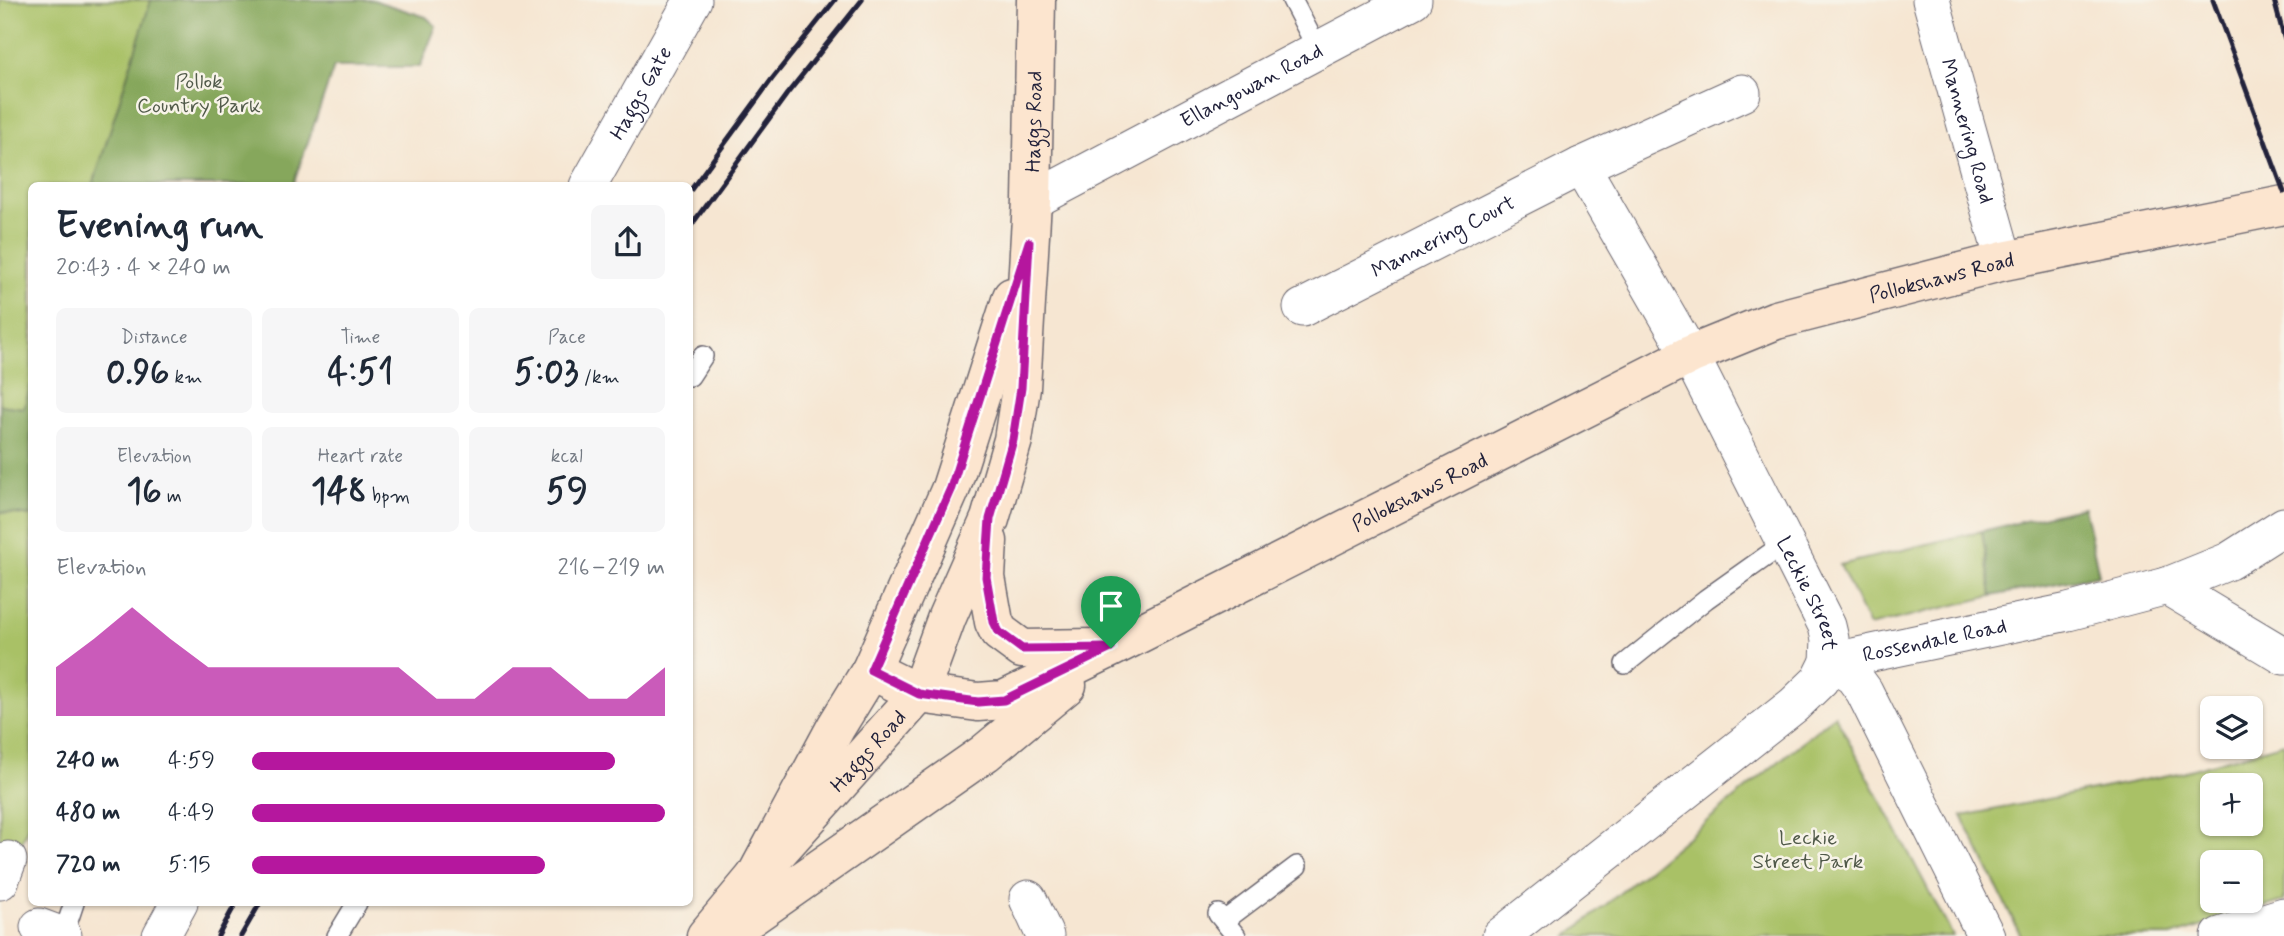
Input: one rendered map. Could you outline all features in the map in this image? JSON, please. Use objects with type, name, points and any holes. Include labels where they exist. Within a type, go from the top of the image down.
[{"type":"street","name":"Haggs Gate","points":[[591,182],[693,0]]},
{"type":"street","name":"Haggs Road","points":[[756,876],[919,694],[947,617],[990,519],[1013,440],[1021,388],[1032,201],[1037,0]]},
{"type":"street","name":"Ellangowan Road","points":[[1032,201],[1413,0]]},
{"type":"street","name":"Mannering Road","points":[[1931,0],[2004,261]]},
{"type":"street","name":"Mannering Court","points":[[1302,308],[1581,166],[1742,93]]},
{"type":"street","points":[[1581,166],[1690,355]]},
{"type":"street","name":"Pollokshaws Road","points":[[871,670],[919,694],[978,702],[1004,700],[1690,355],[1776,320],[2004,261],[2284,205]]},
{"type":"street","name":"Haggs Road","points":[[871,670],[951,488],[1029,242]]},
{"type":"street","name":"Leckie Street","points":[[1690,355],[1827,626],[1830,639],[1829,662],[1853,676],[1864,691],[1986,936]]},
{"type":"street","points":[[990,519],[986,577],[994,622],[999,632],[1022,649],[1111,648]]},
{"type":"street","name":"Rossendale Road","points":[[1829,662],[1899,645],[2068,612],[2167,586],[2230,561],[2284,526]]},
{"type":"street","points":[[2167,586],[2284,656]]},
{"type":"street","points":[[724,936],[985,753],[1111,648]]},
{"type":"street","points":[[1501,936],[1794,705],[1820,680],[1829,662]]},
{"type":"street","points":[[706,936],[756,876],[835,727],[871,670]]},
{"type":"street","points":[[1028,899],[1045,936]]},
{"type":"street","points":[[161,936],[177,906]]},
{"type":"street","points":[[2220,936],[2284,916]]},
{"type":"lane","points":[[1292,0],[1318,50]]},
{"type":"lane","points":[[693,371],[703,356]]},
{"type":"lane","points":[[1625,664],[1706,599],[1785,543]]},
{"type":"lane","points":[[1226,923],[1297,866]]},
{"type":"lane","points":[[57,934],[72,906]]},
{"type":"lane","points":[[337,936],[355,906]]},
{"type":"green space","name":"Pollok Country Park","points":[[0,0],[339,0],[277,182],[28,182],[28,827],[0,894]]},
{"type":"green space","points":[[151,0],[373,0],[426,17],[436,26],[420,67],[334,67],[294,182],[94,182]]},
{"type":"green space","points":[[28,394],[28,516],[0,512],[0,405],[24,408]]},
{"type":"green space","points":[[2084,507],[2099,575],[1992,596],[1982,531]]},
{"type":"green space","points":[[1982,531],[1992,596],[1869,626],[1840,565]]},
{"type":"green space","name":"Leckie Street Park","points":[[1835,715],[1953,936],[1568,936]]},
{"type":"green space","points":[[2284,743],[2284,901],[2263,908],[2263,850],[2200,850],[2200,913],[2245,913],[2171,936],[2021,936],[1962,816],[2179,773],[2228,759],[2263,759],[2263,749]]},
{"type":"railway","points":[[693,187],[772,79],[835,0]]},
{"type":"railway","points":[[693,223],[787,94],[862,0]]},
{"type":"railway","points":[[2213,0],[2284,192]]},
{"type":"railway","points":[[2274,0],[2284,37]]},
{"type":"railway","points":[[218,936],[234,906]]},
{"type":"railway","points":[[241,936],[258,906]]},
{"type":"route","points":[[1029,242],[1021,388],[1013,440],[990,519],[986,577],[994,622],[999,632],[1022,649],[1111,648],[1004,700],[978,702],[919,694],[871,670],[951,488],[1029,242]]}]
